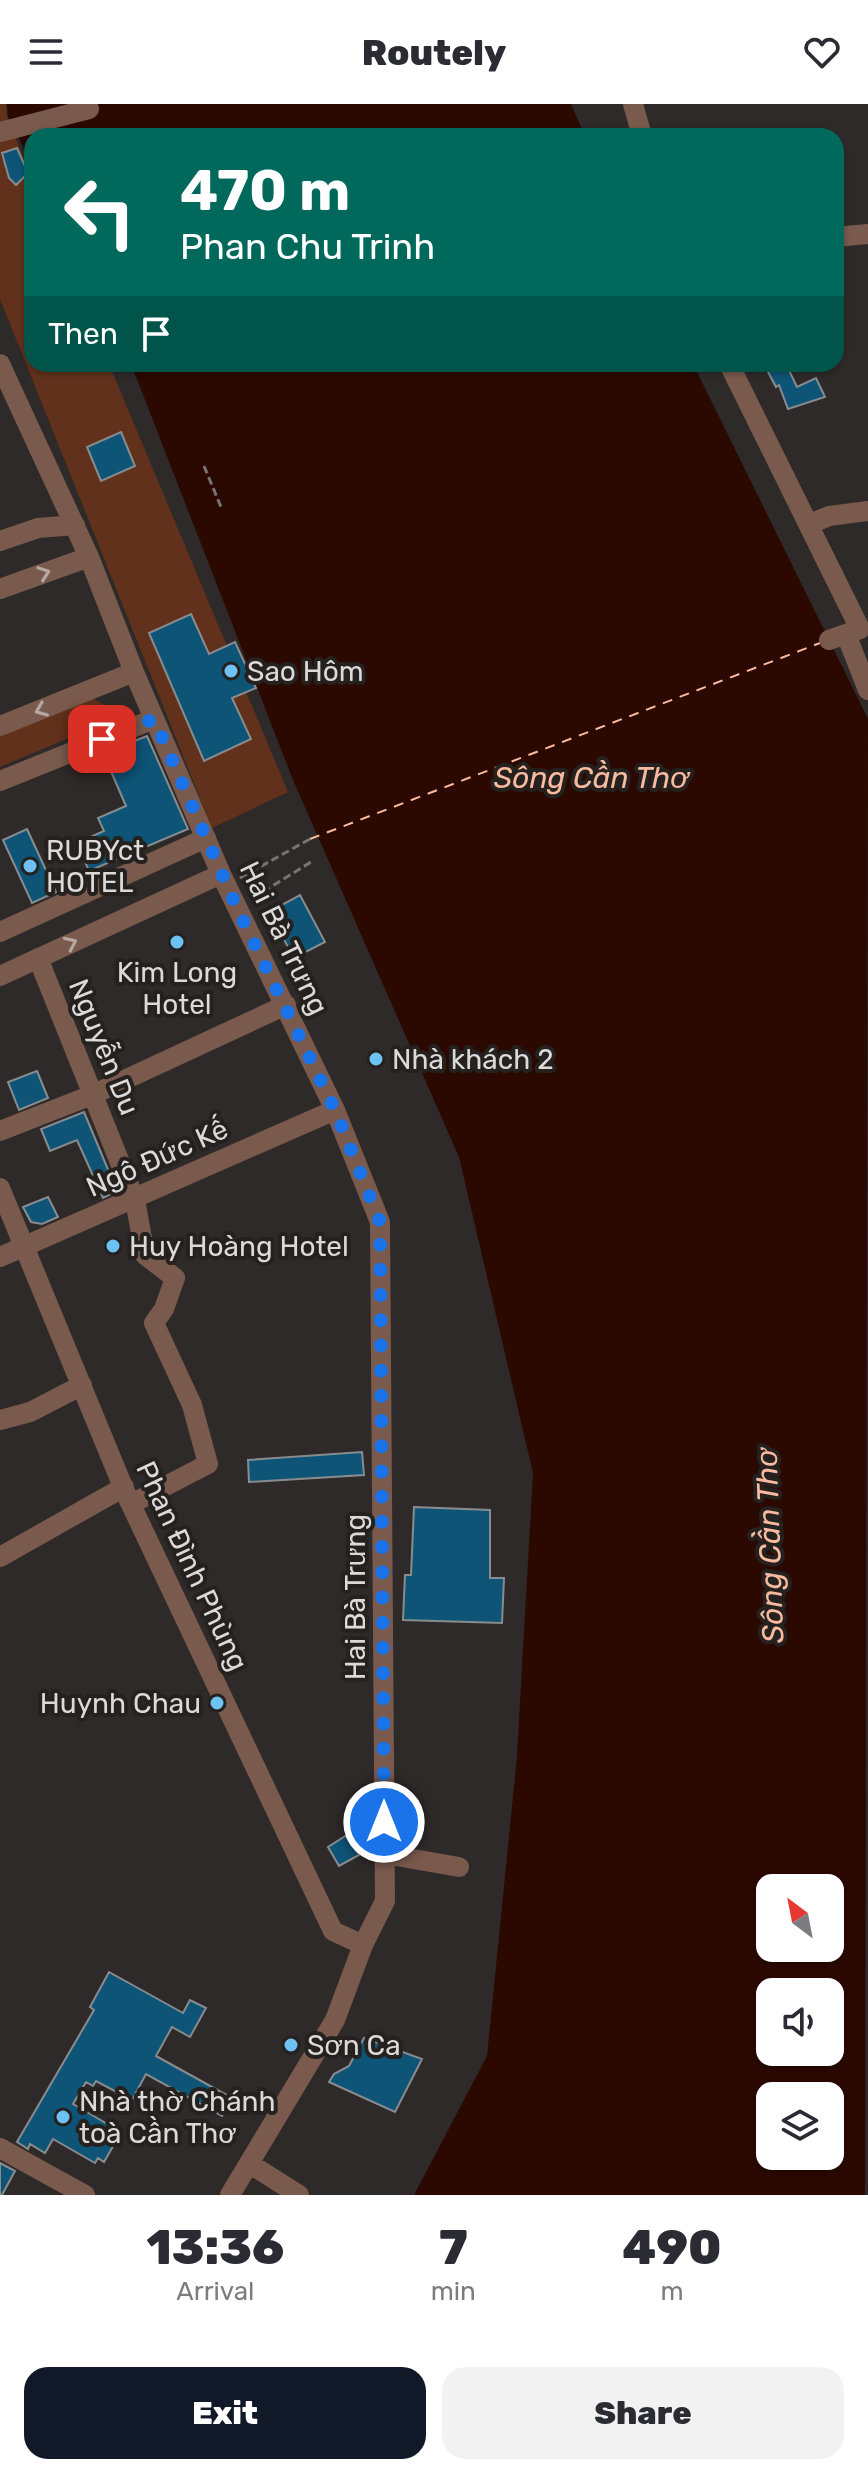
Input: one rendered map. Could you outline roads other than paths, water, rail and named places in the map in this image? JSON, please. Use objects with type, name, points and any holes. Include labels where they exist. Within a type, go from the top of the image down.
[{"type":"street","points":[[633,104],[640,128]]},
{"type":"street","points":[[0,132],[89,109]]},
{"type":"street","points":[[844,236],[868,234]]},
{"type":"street","name":"Hai Bà Trưng","points":[[0,364],[89,557],[134,672],[224,880],[335,1110],[380,1222],[385,1901],[363,1945],[335,2020],[230,2195]]},
{"type":"street","points":[[733,372],[860,629],[838,637],[868,690]]},
{"type":"street","points":[[810,524],[829,516],[868,511]]},
{"type":"street","points":[[0,541],[38,528],[75,525]]},
{"type":"street","points":[[0,589],[89,557]]},
{"type":"street","points":[[0,726],[134,672]]},
{"type":"street","points":[[0,781],[154,719]]},
{"type":"street","points":[[0,932],[206,838]]},
{"type":"street","points":[[0,976],[224,880]]},
{"type":"street","name":"Nguyễn Du","points":[[38,958],[135,1200],[145,1255],[175,1278],[164,1309],[154,1323],[192,1405],[208,1464],[127,1495]]},
{"type":"street","points":[[0,1131],[92,1095],[286,1005]]},
{"type":"street","name":"Ngô Đức Kế","points":[[0,1257],[335,1110]]},
{"type":"street","name":"Phan Đình Phùng","points":[[0,1188],[127,1495],[333,1931],[363,1945]]},
{"type":"street","points":[[0,1420],[30,1412],[82,1385]]},
{"type":"street","points":[[0,1557],[127,1495]]},
{"type":"street","points":[[385,1854],[459,1867]]},
{"type":"street","points":[[0,2148],[85,2195]]},
{"type":"street","points":[[250,2164],[299,2195]]},
{"type":"water","points":[[7,104],[571,104],[582,128],[24,128],[24,149],[8,117]]},
{"type":"water","name":"Sông Cần Thơ","points":[[134,372],[697,372],[868,719],[865,2195],[414,2195],[487,2056],[517,1756],[533,1473],[459,1157],[293,780]]},
{"type":"place","name":"Sao Hôm","points":[[231,671]]},
{"type":"place","name":"RUBYct HOTEL","points":[[30,866]]},
{"type":"place","name":"Kim Long Hotel","points":[[177,942]]},
{"type":"place","name":"Nhà khách 2","points":[[376,1059]]},
{"type":"place","name":"Huy Hoàng Hotel","points":[[113,1246]]},
{"type":"place","name":"Huynh Chau","points":[[217,1703]]},
{"type":"place","name":"Sơn Ca","points":[[291,2045]]},
{"type":"place","name":"Nhà thờ Chánh toà Cần Thơ","points":[[63,2117]]}]
